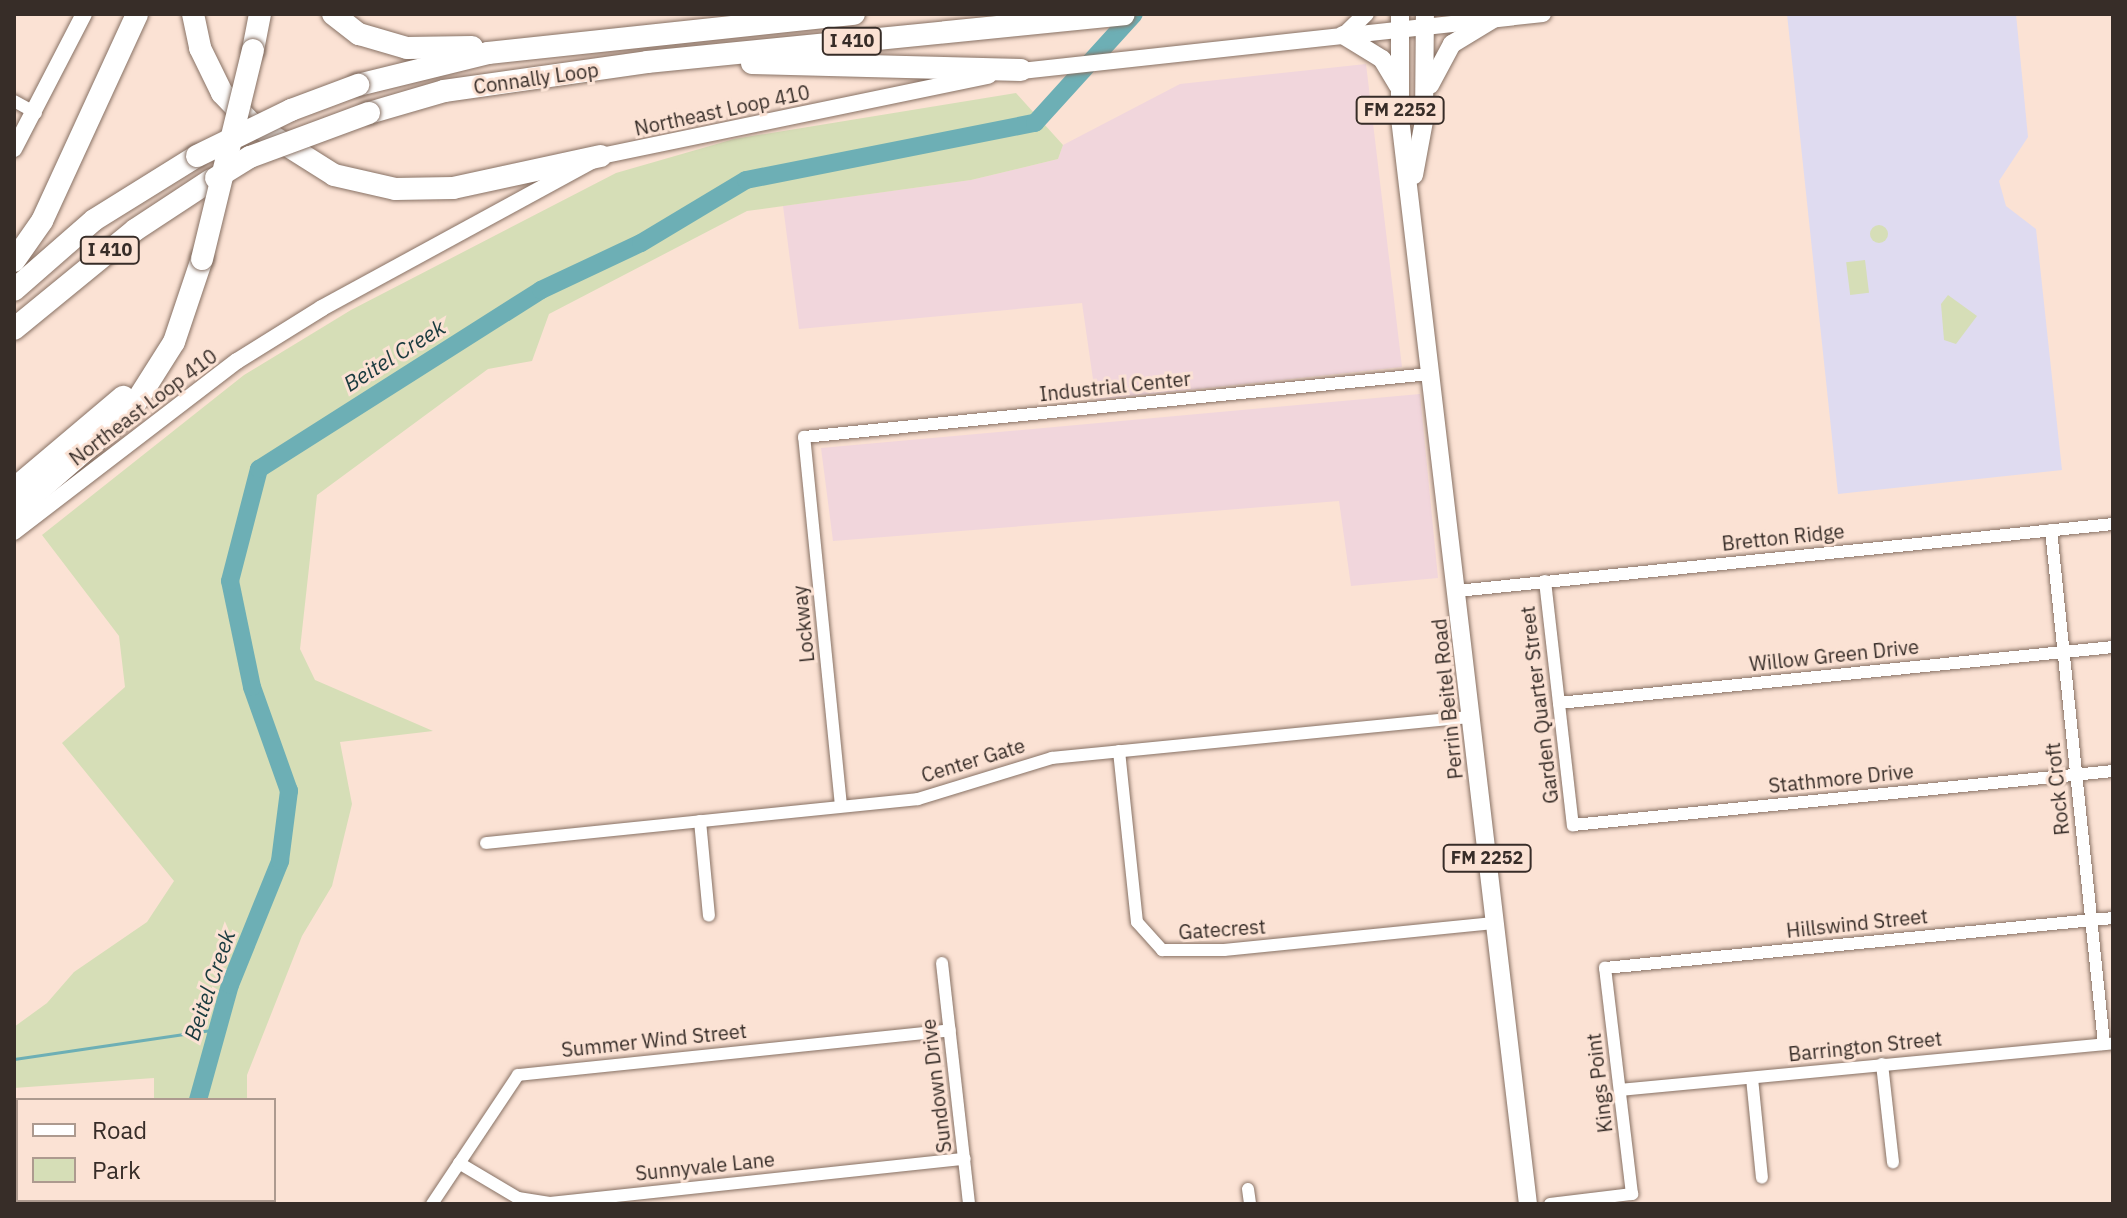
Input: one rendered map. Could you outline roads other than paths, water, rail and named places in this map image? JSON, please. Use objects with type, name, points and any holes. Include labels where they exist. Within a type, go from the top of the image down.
[{"type":"highway","points":[[14,261],[42,221],[137,14]]},
{"type":"highway","points":[[193,14],[200,48],[222,93],[250,122],[334,175],[395,189],[453,188],[601,156]]},
{"type":"highway","points":[[14,512],[131,410],[174,342],[202,259],[260,14]]},
{"type":"highway","points":[[333,14],[359,34],[407,48],[577,42]]},
{"type":"highway","points":[[711,30],[784,14]]},
{"type":"highway","name":"Connally Loop","points":[[14,290],[94,220],[197,156],[291,110],[358,85],[488,53],[854,14]]},
{"type":"highway","name":"Connally Loop","points":[[14,329],[135,230],[250,157],[369,113],[444,91],[647,62],[1124,14]]},
{"type":"highway","points":[[647,62],[1021,70]]},
{"type":"highway","points":[[14,489],[116,406],[163,344],[194,284]]},
{"type":"main road","points":[[14,149],[36,113],[84,14]]},
{"type":"main road","points":[[1366,14],[1343,35],[1382,59],[1400,89]]},
{"type":"main road","name":"Northeast Loop 410","points":[[14,532],[237,361],[322,308],[601,156],[1021,70],[1343,35],[1401,21],[1543,14]]},
{"type":"main road","points":[[1424,98],[1452,44],[1490,16]]},
{"type":"main road","name":"Perrin Beitel Road","points":[[1411,190],[1424,98],[1426,20]]},
{"type":"main road","name":"Perrin Beitel Road","points":[[1401,21],[1400,89],[1430,374],[1528,1204]]},
{"type":"street","points":[[14,101],[36,113]]},
{"type":"street","name":"Industrial Center","points":[[804,437],[1430,374]]},
{"type":"street","name":"Lockway","points":[[804,437],[841,806]]},
{"type":"street","name":"Bretton Ridge","points":[[1457,591],[2113,524]]},
{"type":"street","name":"Rock Croft","points":[[2051,530],[2091,921],[2108,1043]]},
{"type":"street","name":"Garden Quarter Street","points":[[1545,581],[1573,825]]},
{"type":"street","name":"Willow Green Drive","points":[[1559,703],[2113,647]]},
{"type":"street","name":"Center Gate","points":[[486,843],[918,799],[953,792],[1029,763],[1119,751],[1471,717]]},
{"type":"street","name":"Gatecrest","points":[[1119,751],[1137,922],[1162,950],[1208,952],[1494,923]]},
{"type":"street","name":"Stathmore Drive","points":[[1573,825],[2113,771]]},
{"type":"street","points":[[700,821],[709,916]]},
{"type":"street","name":"Hillswind Street","points":[[1605,968],[2113,918]]},
{"type":"street","name":"Sundown Drive","points":[[942,963],[969,1204]]},
{"type":"street","name":"Kings Point","points":[[1550,1204],[1632,1194],[1605,968]]},
{"type":"street","name":"Summer Wind Street","points":[[432,1204],[518,1075],[950,1030]]},
{"type":"street","name":"Barrington Street","points":[[1620,1090],[2108,1043]]},
{"type":"street","points":[[1882,1064],[1893,1162]]},
{"type":"street","points":[[1752,1078],[1762,1178]]},
{"type":"street","name":"Sunnyvale Lane","points":[[459,1163],[518,1198],[550,1203],[965,1159]]},
{"type":"street","points":[[1248,1189],[1250,1204]]},
{"type":"waterway","name":"Beitel Creek","points":[[199,1098],[230,985],[280,861],[289,791],[252,687],[230,581],[259,469],[541,290],[641,243],[746,180],[1035,123],[1134,14]]},
{"type":"waterway","points":[[14,1059],[218,1029]]}]
